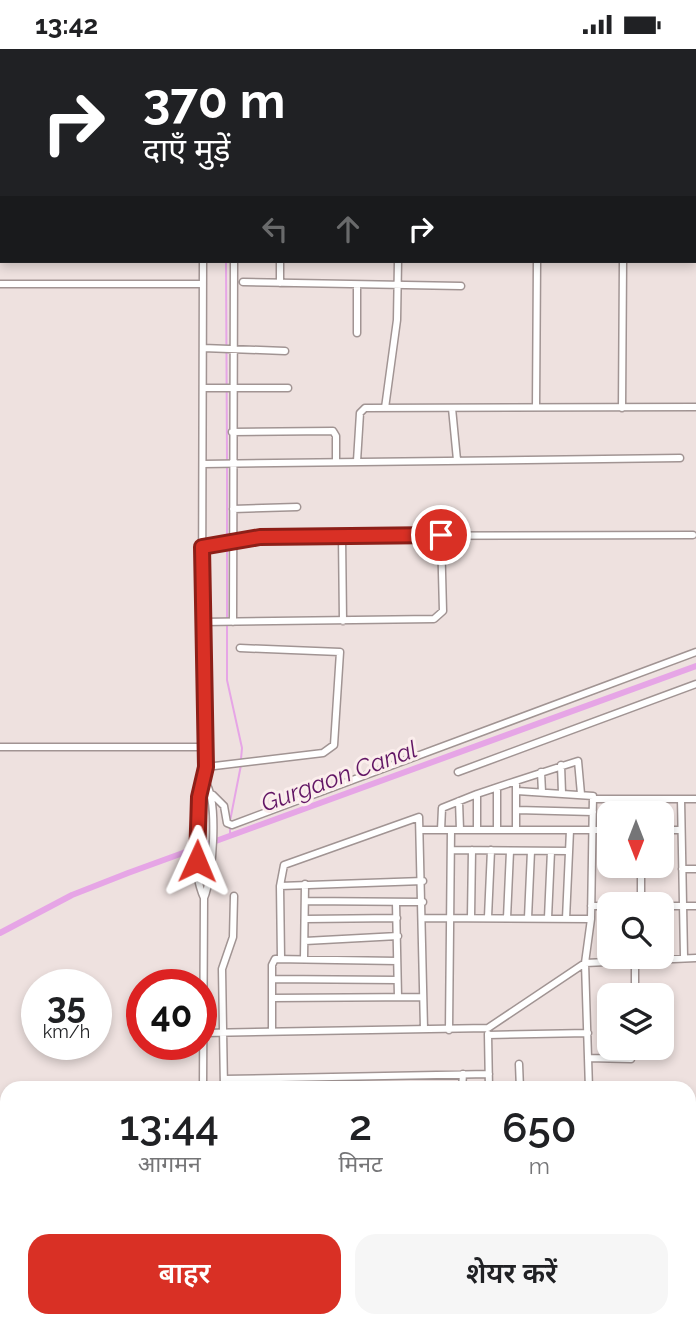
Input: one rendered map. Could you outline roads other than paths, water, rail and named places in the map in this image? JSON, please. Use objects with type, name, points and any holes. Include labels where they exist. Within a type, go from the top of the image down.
[{"type":"street","points":[[203,263],[202,622],[206,767],[205,782],[200,791],[197,861],[199,884],[204,898],[204,969]]},
{"type":"street","points":[[228,622],[229,540],[233,509],[228,463],[232,432],[228,349],[233,263]]},
{"type":"street","points":[[280,263],[280,283]]},
{"type":"street","points":[[385,408],[399,286],[398,263]]},
{"type":"street","points":[[536,407],[537,263]]},
{"type":"street","points":[[621,408],[623,263]]},
{"type":"street","points":[[243,282],[461,286]]},
{"type":"street","points":[[0,284],[203,284]]},
{"type":"street","points":[[357,286],[357,333]]},
{"type":"street","points":[[203,348],[285,351]]},
{"type":"street","points":[[203,388],[288,389]]},
{"type":"street","points":[[357,461],[361,410],[696,407]]},
{"type":"street","points":[[452,408],[457,460]]},
{"type":"street","points":[[232,432],[333,431],[336,436],[336,461]]},
{"type":"street","points":[[203,464],[680,458]]},
{"type":"street","points":[[233,509],[297,507]]},
{"type":"street","points":[[202,622],[438,617],[443,611],[441,535]]},
{"type":"street","points":[[202,547],[229,540],[342,536],[693,535]]},
{"type":"street","points":[[342,536],[343,621]]},
{"type":"street","points":[[206,767],[331,749],[336,738],[341,658],[336,650],[240,648]]},
{"type":"street","points":[[205,782],[224,806],[230,825],[696,652]]},
{"type":"street","points":[[458,772],[696,684]]},
{"type":"street","points":[[0,747],[204,747]]},
{"type":"street","points":[[441,830],[441,809],[561,765],[580,762],[581,794]]},
{"type":"street","points":[[561,765],[562,793]]},
{"type":"street","points":[[541,772],[542,792]]},
{"type":"street","points":[[516,781],[516,828]]},
{"type":"street","points":[[497,788],[497,829]]},
{"type":"street","points":[[517,791],[592,795],[594,799],[592,906],[585,963],[589,1081]]},
{"type":"street","points":[[477,794],[477,830]]},
{"type":"street","points":[[204,898],[210,884],[213,795]]},
{"type":"street","points":[[594,799],[696,799]]},
{"type":"street","points":[[681,799],[684,957]]},
{"type":"street","points":[[459,801],[460,830]]},
{"type":"street","points":[[517,810],[593,812]]},
{"type":"street","points":[[281,958],[281,868],[286,863],[413,817],[421,818],[424,1029]]},
{"type":"street","points":[[566,919],[569,829]]},
{"type":"street","points":[[421,830],[597,830]]},
{"type":"street","points":[[674,830],[681,830]]},
{"type":"street","points":[[449,1030],[451,831]]},
{"type":"street","points":[[452,850],[569,851]]},
{"type":"street","points":[[471,917],[472,850]]},
{"type":"street","points":[[488,918],[491,850]]},
{"type":"street","points":[[507,918],[510,851]]},
{"type":"street","points":[[528,918],[531,851]]},
{"type":"street","points":[[548,918],[551,851]]},
{"type":"street","points":[[682,869],[696,869]]},
{"type":"street","points":[[280,886],[423,881]]},
{"type":"street","points":[[304,959],[305,884]]},
{"type":"street","points":[[234,896],[233,937],[222,969],[224,1079],[489,1074]]},
{"type":"street","points":[[305,901],[423,902]]},
{"type":"street","points":[[396,903],[398,997]]},
{"type":"street","points":[[592,906],[597,906]]},
{"type":"street","points":[[674,907],[696,907]]},
{"type":"street","points":[[306,919],[397,918]]},
{"type":"street","points":[[424,918],[591,919]]},
{"type":"street","points":[[305,941],[397,936]]},
{"type":"street","points":[[272,1030],[272,963],[275,958],[397,961]]},
{"type":"street","points":[[674,958],[696,958]]},
{"type":"street","points":[[488,1032],[585,963],[597,962]]},
{"type":"street","points":[[272,979],[397,980]]},
{"type":"street","points":[[272,998],[423,997]]},
{"type":"street","points":[[217,1032],[424,1029],[588,1033]]},
{"type":"street","points":[[488,1032],[489,1081]]},
{"type":"street","points":[[588,1058],[597,1057]]},
{"type":"street","points":[[203,1081],[204,1060]]},
{"type":"street","points":[[519,1064],[520,1081]]},
{"type":"street","points":[[463,1074],[463,1081]]},
{"type":"waterway","points":[[226,263],[227,460]]},
{"type":"waterway","points":[[227,466],[227,618]]},
{"type":"waterway","points":[[227,623],[227,680],[242,748],[241,759]]},
{"type":"waterway","name":"Gurgaon Canal","points":[[0,933],[72,895],[128,873],[696,666]]},
{"type":"waterway","points":[[230,821],[241,765]]},
{"type":"waterway","points":[[230,827],[230,836]]}]
